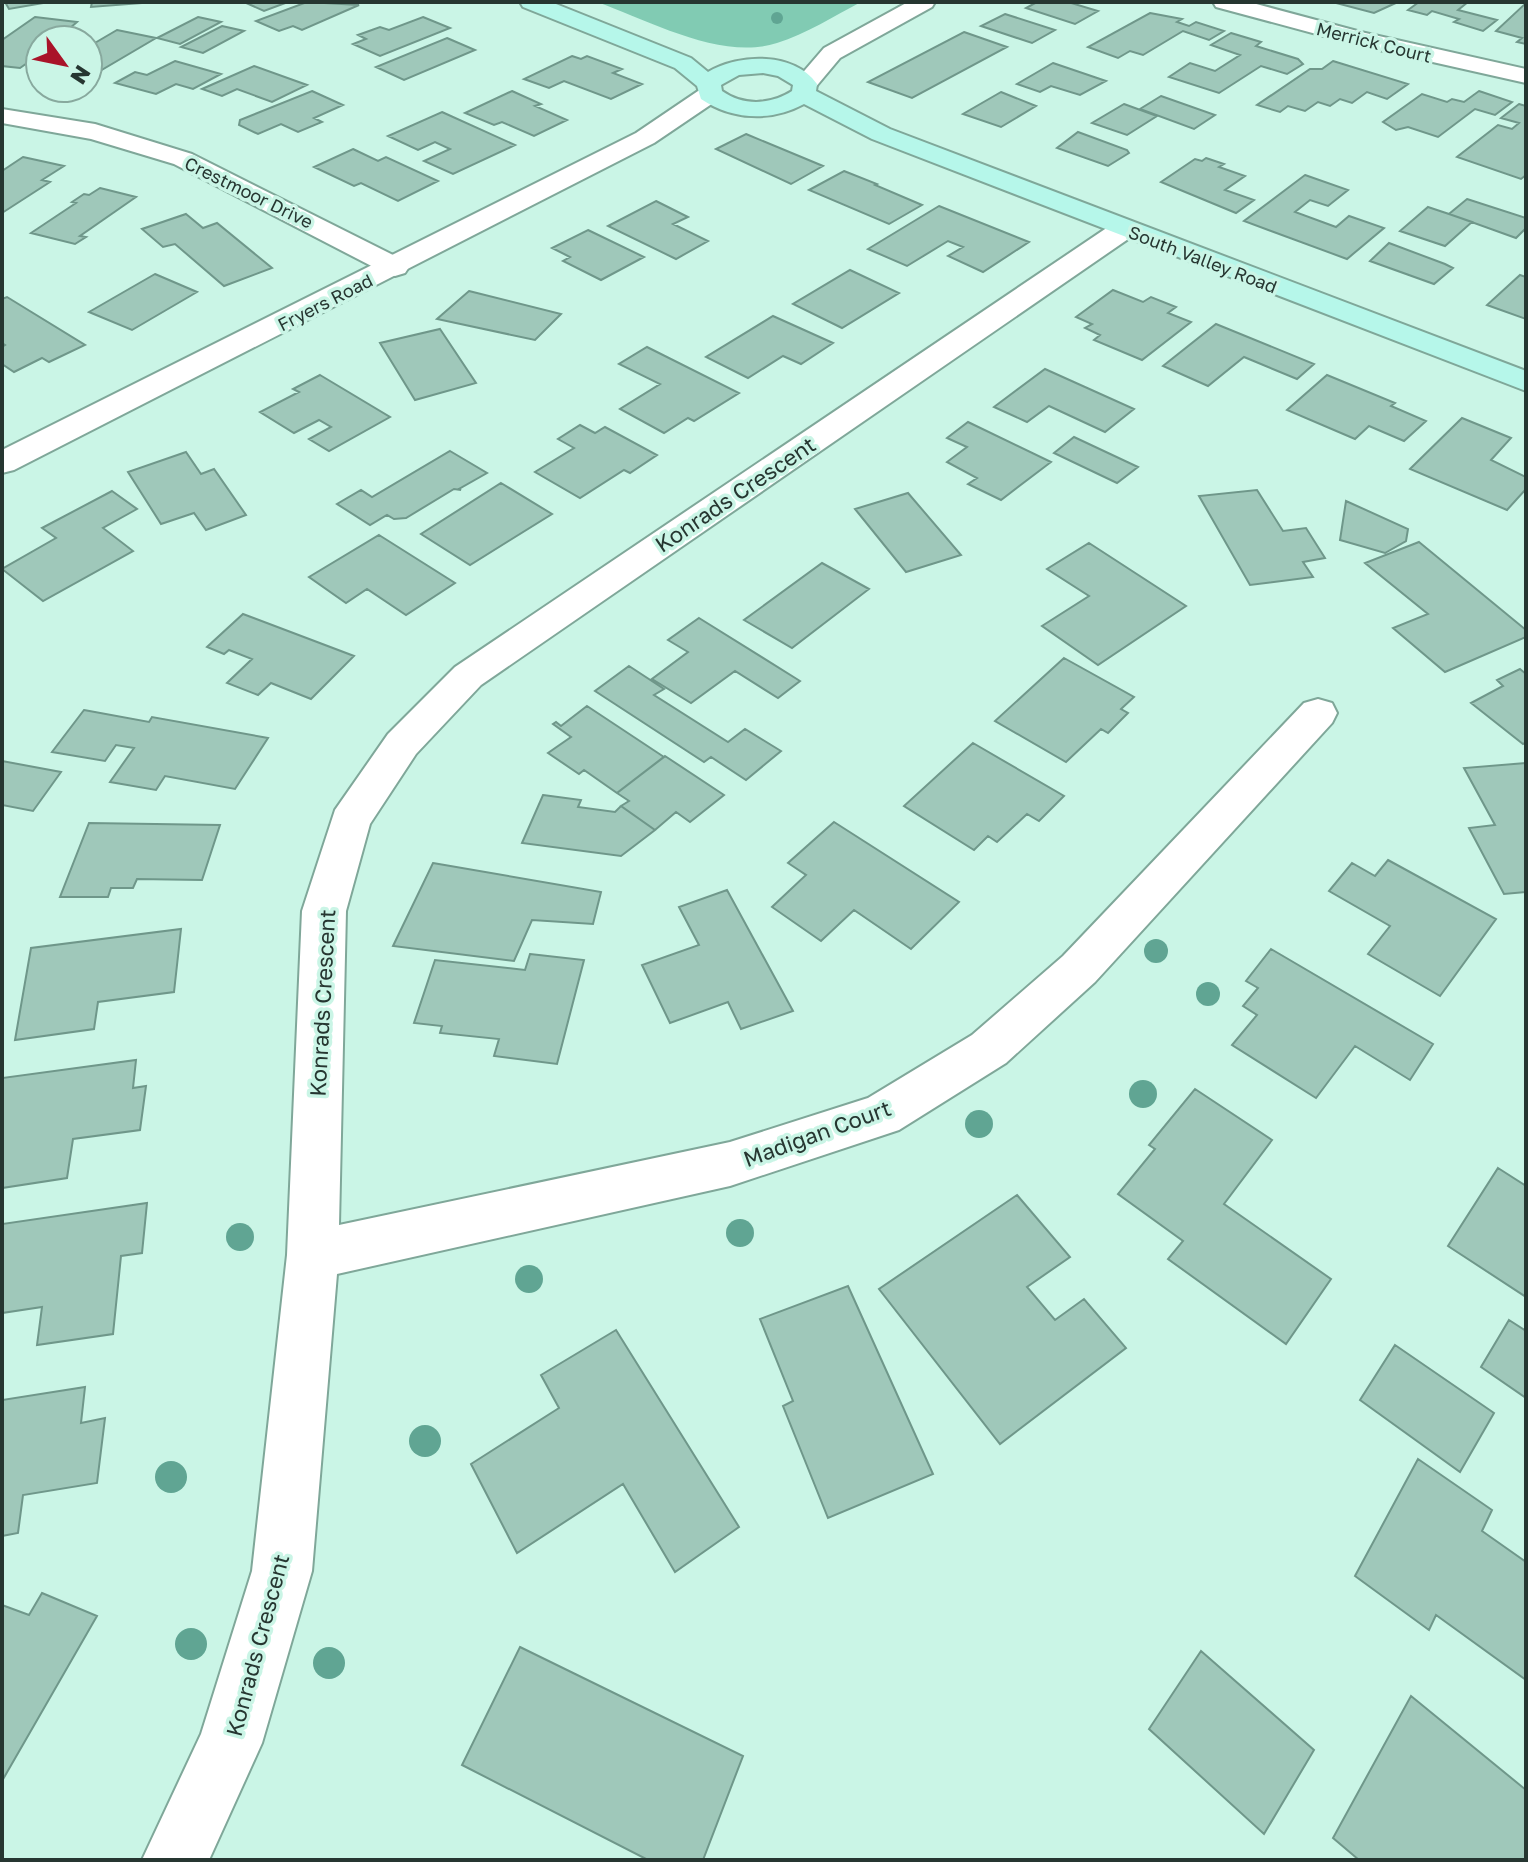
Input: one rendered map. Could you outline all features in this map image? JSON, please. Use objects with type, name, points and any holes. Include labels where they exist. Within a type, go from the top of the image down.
[{"type":"main road","points":[[531,2],[683,63],[728,105],[771,108],[796,100],[804,89]]},
{"type":"main road","points":[[638,43],[753,66]]},
{"type":"main road","points":[[709,89],[721,73],[753,66]]},
{"type":"main road","name":"South Valley Road","points":[[753,66],[791,72],[804,89],[881,134]]},
{"type":"main road","name":"South Valley Road","points":[[771,108],[881,134],[1526,382]]},
{"type":"street","points":[[804,89],[832,53],[924,2]]},
{"type":"street","name":"Merrick Court","points":[[1224,2],[1357,38],[1526,76]]},
{"type":"street","points":[[753,66],[867,31]]},
{"type":"street","name":"Fryers Road","points":[[645,138],[709,89]]},
{"type":"street","name":"Fryers Road","points":[[2,463],[645,138],[742,108]]},
{"type":"street","name":"Crestmoor Drive","points":[[2,116],[95,132],[183,159],[395,267]]},
{"type":"street","name":"Konrads Crescent","points":[[175,1860],[230,1743],[282,1571],[313,1255],[324,911],[350,821],[402,744],[468,676],[1124,229]]},
{"type":"street","name":"Madigan Court","points":[[313,1255],[730,1164],[882,1115],[989,1049],[1079,969],[1318,713]]},
{"type":"green space","points":[[597,2],[861,2],[799,35],[777,43],[733,47],[686,36]]},
{"type":"building","points":[[5,2],[49,2],[9,9]]},
{"type":"building","points":[[92,2],[155,2],[91,7]]},
{"type":"building","points":[[244,2],[288,2],[264,11]]},
{"type":"building","points":[[307,2],[359,5],[302,30],[293,26],[279,31],[256,21]]},
{"type":"building","points":[[1037,2],[1068,2],[1098,11],[1075,24],[1026,8]]},
{"type":"building","points":[[1336,2],[1398,2],[1374,13],[1336,3]]},
{"type":"building","points":[[1419,2],[1468,2],[1458,10],[1497,20],[1483,31],[1454,22],[1459,19],[1432,11],[1427,15],[1408,10]]},
{"type":"building","points":[[1526,3],[1526,44],[1517,42],[1522,38],[1496,31]]},
{"type":"building","points":[[1150,13],[1182,19],[1177,22],[1189,26],[1196,22],[1224,31],[1209,40],[1183,31],[1143,55],[1130,51],[1118,58],[1088,47]]},
{"type":"building","points":[[1005,14],[1055,30],[1032,43],[981,26]]},
{"type":"building","points":[[35,17],[77,22],[75,24],[25,24]]},
{"type":"building","points":[[198,17],[221,22],[180,44],[157,38]]},
{"type":"building","points":[[423,17],[450,28],[380,56],[353,44],[366,39],[358,35],[380,27],[389,30]]},
{"type":"building","points":[[24,25],[24,65],[20,68],[2,66],[2,40]]},
{"type":"building","points":[[222,26],[244,31],[203,53],[181,47]]},
{"type":"building","points":[[117,30],[156,38],[104,69],[104,38]]},
{"type":"building","points":[[964,32],[1007,47],[912,98],[868,82]]},
{"type":"building","points":[[1231,33],[1261,42],[1256,46],[1298,59],[1303,64],[1287,74],[1261,66],[1219,93],[1169,77],[1190,63],[1215,71],[1240,55],[1211,45]]},
{"type":"building","points":[[447,38],[475,50],[404,80],[376,67]]},
{"type":"building","points":[[572,56],[581,59],[587,56],[622,69],[613,73],[642,84],[611,99],[564,81],[549,88],[524,79]]},
{"type":"building","points":[[175,61],[221,74],[193,89],[176,84],[156,94],[115,83],[135,72],[147,75]]},
{"type":"building","points":[[1333,61],[1408,84],[1387,99],[1367,92],[1352,103],[1340,99],[1330,106],[1318,102],[1305,111],[1288,106],[1280,112],[1257,105],[1310,69],[1322,69]]},
{"type":"building","points":[[1053,63],[1106,81],[1080,95],[1051,86],[1040,92],[1017,84]]},
{"type":"building","points":[[254,66],[307,85],[272,102],[237,89],[222,96],[202,89]]},
{"type":"building","points":[[312,91],[343,105],[314,118],[322,122],[298,132],[281,124],[258,134],[239,125],[240,120]]},
{"type":"building","points":[[512,91],[541,104],[535,106],[567,120],[534,136],[502,122],[494,125],[465,113]]},
{"type":"building","points":[[1479,91],[1512,102],[1495,115],[1475,109],[1438,137],[1408,127],[1396,130],[1383,122],[1422,94],[1447,102],[1452,99],[1464,102]]},
{"type":"building","points":[[1001,92],[1036,106],[1001,127],[963,114]]},
{"type":"building","points":[[1161,96],[1215,115],[1194,129],[1140,109]]},
{"type":"building","points":[[1124,104],[1157,116],[1127,135],[1092,123]]},
{"type":"building","points":[[1519,104],[1526,106],[1526,175],[1521,179],[1457,157],[1498,125],[1512,129],[1519,123],[1501,118]]},
{"type":"building","points":[[442,112],[515,145],[453,174],[424,161],[450,149],[435,142],[418,150],[388,136]]},
{"type":"building","points":[[1078,132],[1129,153],[1108,166],[1057,148]]},
{"type":"building","points":[[746,134],[823,166],[791,184],[716,149]]},
{"type":"building","points":[[353,149],[378,161],[386,157],[438,181],[398,201],[361,183],[354,186],[314,167]]},
{"type":"building","points":[[23,157],[64,166],[42,180],[50,182],[2,213],[2,171]]},
{"type":"building","points":[[1206,158],[1224,164],[1219,167],[1245,176],[1225,190],[1254,200],[1236,213],[1161,182],[1195,159],[1202,161]]},
{"type":"building","points":[[844,171],[922,205],[889,224],[809,190]]},
{"type":"building","points":[[1305,175],[1348,190],[1328,206],[1310,200],[1295,212],[1336,227],[1349,216],[1384,228],[1347,259],[1244,221]]},
{"type":"building","points":[[100,188],[136,197],[80,236],[86,237],[75,244],[31,233],[76,203],[72,202],[84,194],[89,195]]},
{"type":"building","points":[[1467,199],[1526,218],[1526,228],[1516,238],[1449,214]]},
{"type":"building","points":[[656,201],[688,217],[673,224],[708,241],[676,259],[608,226]]},
{"type":"building","points":[[939,206],[1029,242],[983,272],[948,256],[963,247],[948,241],[907,266],[868,249]]},
{"type":"building","points":[[1428,207],[1472,222],[1445,246],[1400,231]]},
{"type":"building","points":[[186,214],[203,228],[217,223],[272,268],[224,286],[175,244],[163,247],[142,229]]},
{"type":"building","points":[[588,230],[644,257],[601,280],[563,261],[570,257],[552,248]]},
{"type":"building","points":[[1389,243],[1453,268],[1434,284],[1370,261]]},
{"type":"building","points":[[850,270],[899,293],[842,328],[793,304]]},
{"type":"building","points":[[155,274],[197,292],[132,330],[89,312]]},
{"type":"building","points":[[1520,275],[1526,277],[1526,319],[1487,305]]},
{"type":"building","points":[[1113,290],[1143,302],[1151,297],[1176,307],[1168,313],[1191,322],[1142,360],[1094,340],[1100,335],[1085,328],[1092,324],[1076,317]]},
{"type":"building","points":[[469,291],[561,314],[535,340],[437,319]]},
{"type":"building","points":[[7,297],[85,345],[49,362],[42,358],[14,372],[2,364],[2,347],[5,345],[2,343],[2,299]]},
{"type":"building","points":[[773,316],[833,343],[801,364],[783,356],[748,378],[706,357]]},
{"type":"building","points":[[1216,324],[1314,364],[1297,379],[1244,357],[1208,386],[1163,366]]},
{"type":"building","points":[[440,329],[476,383],[415,400],[380,343]]},
{"type":"building","points":[[647,347],[739,393],[694,421],[688,418],[664,433],[620,409],[660,384],[619,364]]},
{"type":"building","points":[[1045,369],[1134,409],[1105,432],[1049,406],[1027,422],[994,407]]},
{"type":"building","points":[[320,375],[390,417],[329,451],[309,439],[331,427],[319,420],[294,433],[260,412],[299,392],[293,389]]},
{"type":"building","points":[[1327,375],[1395,403],[1391,406],[1426,421],[1404,441],[1369,426],[1355,439],[1287,410]]},
{"type":"building","points":[[1462,418],[1511,438],[1491,460],[1526,477],[1526,489],[1507,510],[1410,469]]},
{"type":"building","points":[[968,422],[1051,462],[1001,500],[968,484],[977,478],[947,462],[967,447],[947,438]]},
{"type":"building","points":[[580,425],[595,433],[605,427],[657,455],[630,473],[624,470],[580,498],[535,472],[574,448],[558,439]]},
{"type":"building","points":[[1074,437],[1138,467],[1117,483],[1054,453]]},
{"type":"building","points":[[450,451],[487,473],[406,518],[394,519],[387,515],[370,525],[337,504],[361,490],[372,497]]},
{"type":"building","points":[[186,452],[201,474],[214,469],[246,515],[206,530],[194,513],[161,524],[128,472]]},
{"type":"building","points":[[501,483],[552,514],[470,565],[421,534]]},
{"type":"building","points":[[1257,490],[1283,531],[1306,528],[1325,558],[1303,562],[1313,577],[1250,585],[1199,496]]},
{"type":"building","points":[[112,491],[137,509],[103,528],[133,551],[43,601],[2,569],[56,538],[42,528]]},
{"type":"building","points":[[908,493],[961,555],[906,572],[855,509]]},
{"type":"building","points":[[1346,501],[1408,529],[1406,541],[1385,553],[1340,540]]},
{"type":"building","points":[[379,535],[455,583],[406,615],[367,589],[346,603],[309,577]]},
{"type":"building","points":[[1419,542],[1526,630],[1526,637],[1445,672],[1393,628],[1428,614],[1365,563]]},
{"type":"building","points":[[1089,543],[1186,606],[1098,665],[1042,626],[1089,596],[1047,569]]},
{"type":"building","points":[[822,563],[869,589],[792,648],[744,620]]},
{"type":"building","points":[[243,614],[354,656],[311,699],[271,683],[258,695],[227,683],[252,659],[229,650],[224,654],[207,647]]},
{"type":"building","points":[[699,618],[800,681],[778,698],[735,671],[691,703],[652,679],[688,652],[668,640]]},
{"type":"building","points":[[1064,658],[1134,697],[1121,709],[1128,713],[1108,733],[1101,729],[1066,762],[995,721]]},
{"type":"building","points":[[629,666],[664,689],[654,695],[728,742],[745,729],[781,751],[746,780],[711,757],[704,762],[595,691]]},
{"type":"building","points":[[1520,669],[1526,674],[1526,742],[1523,744],[1471,703],[1503,686],[1497,680]]},
{"type":"building","points":[[587,706],[664,757],[617,793],[584,770],[579,774],[548,753],[571,737],[553,724],[556,722],[561,726]]},
{"type":"building","points":[[84,710],[149,722],[152,717],[268,738],[235,789],[165,776],[156,790],[110,782],[134,748],[116,745],[105,761],[52,752]]},
{"type":"building","points":[[973,743],[1064,796],[1039,821],[1027,814],[997,842],[988,836],[974,850],[904,806]]},
{"type":"building","points":[[665,756],[724,795],[690,822],[676,812],[655,830],[621,806],[629,801],[617,793]]},
{"type":"building","points":[[2,761],[61,772],[33,811],[2,805]]},
{"type":"building","points":[[1526,763],[1526,892],[1504,894],[1469,828],[1495,825],[1464,768]]},
{"type":"building","points":[[543,795],[581,800],[578,807],[615,812],[621,806],[655,830],[621,856],[522,843]]},
{"type":"building","points":[[834,822],[959,902],[911,949],[854,910],[821,941],[772,907],[806,875],[788,863]]},
{"type":"building","points":[[89,823],[220,825],[202,880],[137,879],[133,888],[111,888],[108,897],[60,897]]},
{"type":"building","points":[[1388,860],[1496,919],[1440,996],[1368,954],[1390,926],[1329,891],[1352,863],[1375,876]]},
{"type":"building","points":[[433,863],[601,892],[593,924],[532,920],[514,961],[393,946]]},
{"type":"building","points":[[727,890],[793,1011],[741,1029],[728,1002],[670,1023],[642,965],[699,945],[679,907]]},
{"type":"building","points":[[181,929],[174,992],[98,1002],[94,1029],[15,1040],[31,948]]},
{"type":"building","points":[[1271,949],[1433,1044],[1410,1080],[1355,1046],[1316,1098],[1232,1045],[1257,1015],[1243,1006],[1258,988],[1246,981]]},
{"type":"building","points":[[530,954],[584,960],[557,1064],[494,1056],[499,1039],[440,1033],[442,1026],[414,1023],[435,960],[525,970]]},
{"type":"building","points":[[136,1060],[133,1088],[146,1086],[140,1130],[73,1139],[67,1178],[2,1188],[2,1078]]},
{"type":"building","points":[[1195,1089],[1272,1140],[1224,1204],[1331,1279],[1286,1344],[1168,1259],[1183,1241],[1118,1194],[1155,1149],[1149,1145]]},
{"type":"building","points":[[1498,1168],[1526,1186],[1526,1297],[1448,1246]]},
{"type":"building","points":[[1017,1195],[1070,1257],[1027,1287],[1055,1320],[1084,1299],[1126,1348],[1000,1444],[879,1289]]},
{"type":"building","points":[[147,1203],[142,1253],[121,1256],[113,1334],[37,1345],[42,1307],[2,1313],[2,1224]]},
{"type":"building","points":[[848,1286],[933,1474],[828,1518],[783,1406],[793,1401],[760,1319]]},
{"type":"building","points":[[1509,1320],[1526,1331],[1526,1398],[1481,1367]]},
{"type":"building","points":[[616,1330],[739,1527],[675,1572],[623,1484],[517,1553],[471,1464],[559,1408],[541,1375]]},
{"type":"building","points":[[1395,1345],[1494,1413],[1460,1472],[1360,1400]]},
{"type":"building","points":[[85,1387],[81,1423],[105,1418],[97,1483],[23,1495],[18,1533],[2,1536],[2,1400]]},
{"type":"building","points":[[1418,1459],[1492,1510],[1482,1531],[1526,1562],[1526,1680],[1436,1615],[1429,1630],[1355,1576]]},
{"type":"building","points":[[42,1593],[97,1616],[2,1781],[2,1605],[29,1615]]},
{"type":"building","points":[[520,1647],[743,1756],[703,1860],[648,1860],[462,1765]]},
{"type":"building","points":[[1201,1651],[1314,1750],[1264,1834],[1149,1729]]},
{"type":"building","points":[[1411,1696],[1526,1790],[1526,1860],[1359,1860],[1333,1838]]}]
